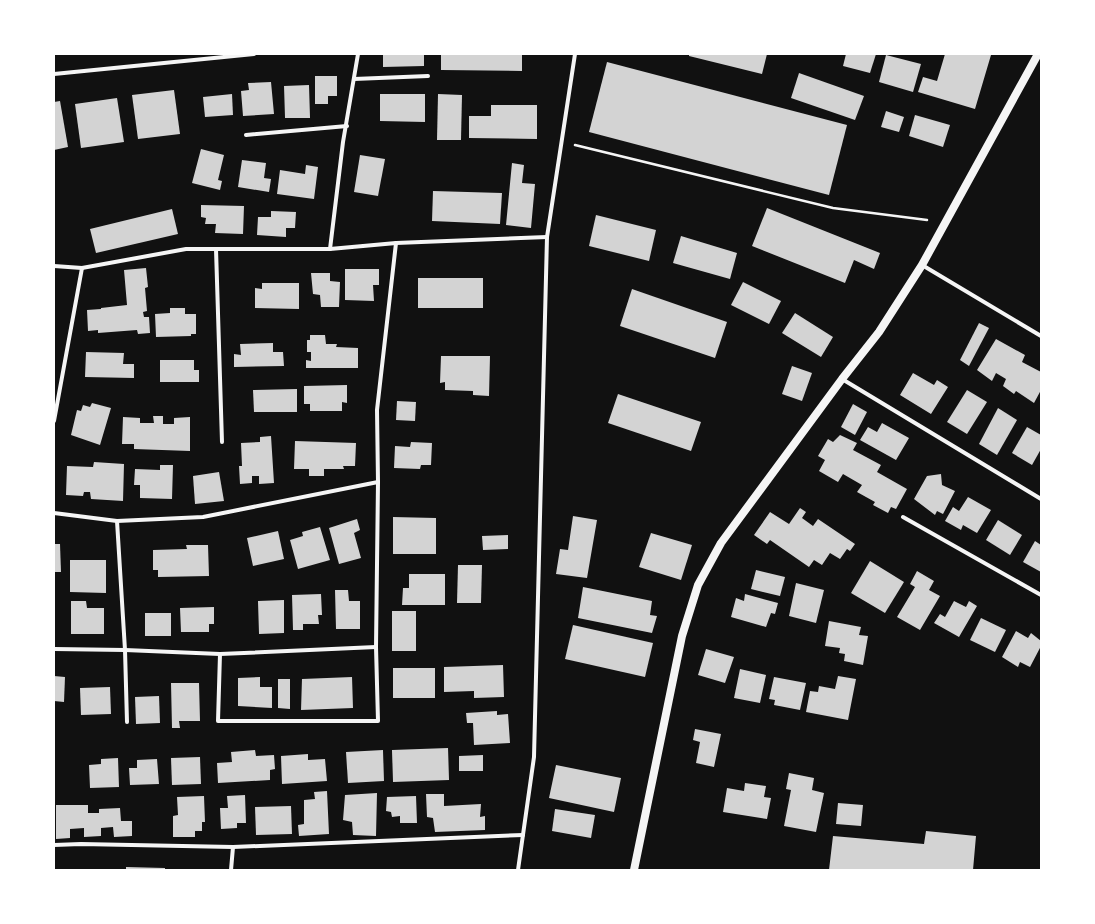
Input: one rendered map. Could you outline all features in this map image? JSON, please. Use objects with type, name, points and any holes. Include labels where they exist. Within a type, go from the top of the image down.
[{"type":"main road","points":[[634,870],[682,636],[698,585],[721,543],[842,379],[864,353],[922,265],[1038,54]]},
{"type":"street","points":[[54,74],[254,54]]},
{"type":"street","points":[[330,249],[343,142],[347,126],[358,54]]},
{"type":"street","points":[[518,870],[534,757],[548,237],[575,54]]},
{"type":"street","points":[[354,79],[428,76]]},
{"type":"street","points":[[246,135],[347,126]]},
{"type":"street","points":[[54,266],[82,268],[186,249],[330,249],[396,243],[548,237]]},
{"type":"street","points":[[220,654],[218,721],[378,721],[376,647],[378,482],[377,410],[396,243]]},
{"type":"street","points":[[216,249],[222,442]]},
{"type":"street","points":[[922,265],[1041,336]]},
{"type":"street","points":[[54,421],[82,268]]},
{"type":"street","points":[[842,379],[1041,499]]},
{"type":"street","points":[[54,513],[117,521],[203,517],[378,482]]},
{"type":"street","points":[[903,518],[1041,595]]},
{"type":"street","points":[[117,521],[125,650],[127,722]]},
{"type":"street","points":[[54,649],[220,654],[376,647]]},
{"type":"street","points":[[54,845],[233,846],[522,835]]},
{"type":"street","points":[[231,870],[233,846]]},
{"type":"path","points":[[562,142],[833,208],[945,222]]},
{"type":"building","points":[[383,54],[424,54],[424,66],[383,67]]},
{"type":"building","points":[[441,54],[522,55],[522,71],[441,70]]},
{"type":"building","points":[[689,54],[767,54],[762,74],[689,56]]},
{"type":"building","points":[[846,54],[876,54],[870,73],[843,66]]},
{"type":"building","points":[[945,54],[991,55],[975,109],[918,92],[923,77],[937,81]]},
{"type":"building","points":[[886,55],[921,64],[913,92],[879,82]]},
{"type":"building","points":[[607,62],[847,125],[829,195],[589,132]]},
{"type":"building","points":[[799,73],[864,96],[855,120],[791,98]]},
{"type":"building","points":[[315,76],[337,76],[337,96],[328,96],[328,104],[315,104]]},
{"type":"building","points":[[271,82],[274,114],[243,116],[241,91],[249,90],[248,83]]},
{"type":"building","points":[[309,85],[310,118],[285,118],[284,86]]},
{"type":"building","points":[[174,90],[180,134],[138,139],[132,95]]},
{"type":"building","points":[[232,94],[233,115],[205,117],[203,97]]},
{"type":"building","points":[[380,94],[425,94],[425,122],[380,121]]},
{"type":"building","points":[[438,94],[462,95],[461,140],[437,140]]},
{"type":"building","points":[[117,98],[124,142],[81,148],[75,104]]},
{"type":"building","points":[[60,101],[68,147],[54,150],[54,102]]},
{"type":"building","points":[[491,105],[537,105],[537,139],[469,138],[469,116],[491,116]]},
{"type":"building","points":[[886,111],[904,117],[899,132],[881,127]]},
{"type":"building","points":[[915,115],[950,125],[943,147],[909,136]]},
{"type":"building","points":[[201,149],[224,155],[218,180],[222,181],[220,190],[192,183]]},
{"type":"building","points":[[360,155],[385,159],[378,196],[354,192]]},
{"type":"building","points":[[242,160],[266,163],[264,178],[271,179],[269,192],[238,187]]},
{"type":"building","points":[[512,163],[524,165],[522,183],[535,184],[531,228],[506,225]]},
{"type":"building","points":[[306,165],[318,167],[314,199],[277,194],[280,170],[305,174]]},
{"type":"building","points":[[433,191],[502,193],[500,224],[432,221]]},
{"type":"building","points":[[201,205],[244,206],[243,234],[215,233],[216,224],[205,224],[206,218],[201,217]]},
{"type":"building","points":[[767,208],[880,253],[874,269],[854,260],[845,283],[752,246]]},
{"type":"building","points":[[172,209],[178,234],[96,253],[90,229]]},
{"type":"building","points":[[271,211],[296,212],[295,228],[286,228],[286,237],[257,235],[258,217],[271,217]]},
{"type":"building","points":[[596,215],[656,230],[649,261],[589,246]]},
{"type":"building","points":[[681,236],[737,253],[730,279],[673,263]]},
{"type":"building","points":[[146,268],[148,287],[145,288],[147,311],[143,312],[144,317],[149,317],[150,333],[138,334],[137,330],[98,333],[98,330],[88,331],[87,310],[127,305],[124,270]]},
{"type":"building","points":[[345,269],[379,269],[379,285],[373,285],[374,301],[345,300]]},
{"type":"building","points":[[311,273],[330,273],[330,281],[340,282],[339,307],[321,307],[320,295],[313,294]]},
{"type":"building","points":[[418,278],[483,278],[483,308],[418,308]]},
{"type":"building","points":[[743,282],[781,301],[769,324],[731,305]]},
{"type":"building","points":[[262,283],[299,283],[299,309],[255,308],[255,288],[262,289]]},
{"type":"building","points":[[632,289],[727,322],[715,358],[620,326]]},
{"type":"building","points":[[170,308],[185,308],[185,314],[196,314],[196,334],[191,334],[191,336],[156,337],[155,314],[170,313]]},
{"type":"building","points":[[795,313],[833,337],[821,357],[782,333]]},
{"type":"building","points":[[979,323],[989,328],[969,366],[960,360]]},
{"type":"building","points":[[310,335],[325,335],[326,344],[337,344],[336,347],[358,348],[358,368],[306,368],[306,360],[311,361],[311,352],[307,352],[307,340],[310,340]]},
{"type":"building","points":[[996,339],[1025,355],[1022,362],[1041,372],[1041,390],[1034,403],[1016,391],[1014,394],[1003,386],[1006,379],[996,373],[992,381],[977,370]]},
{"type":"building","points":[[273,343],[273,352],[283,352],[284,366],[234,367],[234,354],[241,355],[240,344]]},
{"type":"building","points":[[86,352],[124,353],[123,364],[134,364],[134,378],[85,377]]},
{"type":"building","points":[[441,356],[490,356],[489,396],[473,395],[473,391],[445,390],[445,382],[440,383]]},
{"type":"building","points":[[160,360],[194,360],[194,370],[199,370],[199,382],[160,382]]},
{"type":"building","points":[[792,366],[812,373],[802,401],[782,394]]},
{"type":"building","points":[[913,373],[934,385],[937,380],[948,387],[931,414],[900,395]]},
{"type":"building","points":[[347,385],[347,403],[342,402],[342,411],[310,411],[310,404],[304,404],[304,386]]},
{"type":"building","points":[[297,389],[297,412],[254,412],[253,390]]},
{"type":"building","points":[[967,390],[987,402],[967,434],[947,422]]},
{"type":"building","points":[[618,394],[701,422],[691,451],[608,423]]},
{"type":"building","points":[[397,401],[416,402],[415,421],[396,420]]},
{"type":"building","points":[[92,403],[111,408],[100,445],[71,435],[77,410],[81,411],[83,405],[90,407]]},
{"type":"building","points":[[853,404],[867,412],[855,435],[841,427]]},
{"type":"building","points":[[998,408],[1017,420],[997,455],[979,444]]},
{"type":"building","points":[[153,416],[163,416],[163,424],[174,424],[174,418],[190,417],[190,451],[134,449],[134,444],[122,444],[123,417],[140,418],[140,423],[154,423]]},
{"type":"building","points":[[882,423],[909,438],[896,460],[860,440],[868,427],[877,432]]},
{"type":"building","points":[[1027,427],[1041,435],[1041,449],[1032,465],[1012,453]]},
{"type":"building","points":[[840,435],[857,443],[853,450],[881,465],[877,472],[907,489],[896,509],[891,507],[888,513],[873,505],[875,502],[857,492],[862,485],[843,474],[838,482],[819,471],[825,460],[818,456],[828,439],[833,442]]},
{"type":"building","points":[[271,436],[274,483],[259,484],[259,476],[252,476],[252,483],[240,484],[239,466],[242,466],[241,443],[260,442],[260,437]]},
{"type":"building","points":[[295,441],[356,443],[355,466],[343,466],[344,469],[324,469],[324,476],[309,476],[309,469],[294,469]]},
{"type":"building","points":[[411,442],[432,443],[431,465],[421,465],[420,469],[394,468],[395,446],[410,447]]},
{"type":"building","points":[[94,462],[124,464],[123,501],[91,499],[90,492],[84,492],[83,496],[66,495],[67,466],[93,467]]},
{"type":"building","points":[[160,465],[173,465],[172,499],[140,498],[140,485],[134,485],[135,469],[160,470]]},
{"type":"building","points":[[219,472],[224,501],[195,504],[193,476]]},
{"type":"building","points":[[941,474],[942,485],[955,491],[943,514],[937,511],[935,515],[914,499],[927,476]]},
{"type":"building","points":[[968,497],[991,510],[977,533],[963,525],[961,530],[945,521],[953,507],[959,511]]},
{"type":"building","points":[[800,508],[806,512],[802,518],[813,526],[818,519],[855,544],[850,551],[847,549],[840,559],[830,553],[822,565],[814,560],[809,567],[770,540],[767,544],[754,535],[770,512],[789,524]]},
{"type":"building","points":[[573,516],[597,520],[587,578],[556,574],[560,549],[568,550]]},
{"type":"building","points":[[393,517],[436,518],[436,554],[393,554]]},
{"type":"building","points":[[357,519],[360,530],[354,533],[361,558],[339,564],[329,528]]},
{"type":"building","points":[[998,520],[1022,535],[1010,555],[986,540]]},
{"type":"building","points":[[320,527],[330,560],[298,569],[290,540],[303,536],[302,532]]},
{"type":"building","points":[[278,531],[284,559],[253,566],[247,538]]},
{"type":"building","points":[[651,533],[692,545],[681,580],[639,567]]},
{"type":"building","points":[[508,535],[508,549],[483,550],[482,536]]},
{"type":"building","points":[[1035,541],[1041,545],[1041,572],[1023,562]]},
{"type":"building","points":[[54,544],[60,544],[61,572],[54,572]]},
{"type":"building","points":[[186,545],[208,545],[209,576],[158,577],[158,570],[153,570],[153,550],[187,549]]},
{"type":"building","points":[[70,560],[106,560],[106,593],[70,592]]},
{"type":"building","points":[[870,561],[904,582],[885,613],[851,593]]},
{"type":"building","points":[[458,565],[482,565],[481,603],[457,603]]},
{"type":"building","points":[[756,570],[785,577],[780,596],[751,589]]},
{"type":"building","points":[[917,571],[934,581],[929,590],[940,596],[920,630],[897,617],[915,587],[910,584]]},
{"type":"building","points":[[409,574],[445,574],[445,605],[402,605],[403,588],[409,588]]},
{"type":"building","points":[[796,583],[824,590],[816,623],[789,616]]},
{"type":"building","points":[[583,587],[652,601],[650,615],[657,616],[652,633],[578,618]]},
{"type":"building","points":[[335,590],[348,590],[349,601],[360,601],[360,629],[336,629]]},
{"type":"building","points":[[321,594],[322,615],[318,615],[319,624],[303,624],[303,630],[293,630],[292,595]]},
{"type":"building","points":[[745,594],[778,603],[775,614],[771,613],[766,627],[731,617],[736,598],[744,601]]},
{"type":"building","points":[[284,600],[284,633],[259,634],[258,601]]},
{"type":"building","points":[[71,601],[86,601],[87,608],[104,608],[104,634],[71,634]]},
{"type":"building","points":[[954,601],[966,607],[969,601],[977,606],[959,637],[934,623],[940,614],[945,617]]},
{"type":"building","points":[[214,607],[214,624],[209,624],[209,632],[181,632],[180,608]]},
{"type":"building","points":[[392,611],[416,611],[416,651],[392,651]]},
{"type":"building","points":[[145,613],[171,613],[171,636],[145,636]]},
{"type":"building","points":[[981,618],[1006,630],[995,652],[970,640]]},
{"type":"building","points":[[829,621],[861,627],[859,635],[868,636],[863,665],[844,661],[845,654],[839,653],[840,648],[825,646]]},
{"type":"building","points":[[573,625],[653,643],[645,677],[565,659]]},
{"type":"building","points":[[1016,631],[1028,638],[1031,633],[1041,641],[1041,646],[1030,667],[1020,662],[1018,667],[1002,657]]},
{"type":"building","points":[[706,649],[734,657],[725,683],[698,675]]},
{"type":"building","points":[[503,665],[504,697],[474,698],[474,691],[444,692],[444,667]]},
{"type":"building","points":[[393,668],[435,668],[435,698],[393,698]]},
{"type":"building","points":[[740,669],[766,675],[760,703],[734,698]]},
{"type":"building","points":[[54,676],[65,677],[64,702],[54,701]]},
{"type":"building","points":[[838,676],[856,679],[848,720],[806,712],[810,691],[818,692],[819,686],[835,689]]},
{"type":"building","points":[[260,677],[260,687],[272,687],[272,708],[238,706],[238,678]]},
{"type":"building","points":[[352,677],[353,708],[301,710],[302,679]]},
{"type":"building","points":[[774,677],[806,683],[800,710],[774,705],[775,700],[769,699]]},
{"type":"building","points":[[278,679],[290,679],[290,709],[278,708]]},
{"type":"building","points":[[171,683],[199,683],[200,721],[179,721],[180,728],[172,728]]},
{"type":"building","points":[[110,687],[111,714],[81,715],[80,688]]},
{"type":"building","points":[[159,696],[160,723],[136,724],[135,697]]},
{"type":"building","points":[[497,711],[497,715],[508,714],[510,743],[474,745],[473,723],[467,723],[466,713]]},
{"type":"building","points":[[695,729],[721,734],[714,767],[696,763],[700,742],[693,740]]},
{"type":"building","points":[[448,748],[449,780],[393,782],[392,750]]},
{"type":"building","points":[[255,750],[256,756],[274,755],[275,769],[270,770],[270,780],[218,783],[217,763],[232,762],[231,752]]},
{"type":"building","points":[[383,750],[384,781],[348,783],[346,752]]},
{"type":"building","points":[[308,754],[308,760],[325,759],[327,781],[282,784],[281,756]]},
{"type":"building","points":[[483,755],[483,771],[459,771],[459,756]]},
{"type":"building","points":[[200,757],[201,784],[172,785],[171,758]]},
{"type":"building","points":[[118,758],[119,787],[90,788],[89,765],[101,764],[101,759]]},
{"type":"building","points":[[157,759],[159,784],[130,785],[129,768],[137,768],[137,760]]},
{"type":"building","points":[[556,765],[621,778],[614,812],[549,798]]},
{"type":"building","points":[[789,773],[814,778],[812,790],[824,793],[816,832],[784,826],[791,790],[786,789]]},
{"type":"building","points":[[745,783],[766,786],[764,797],[771,798],[767,819],[723,812],[727,788],[744,791]]},
{"type":"building","points":[[327,791],[329,834],[299,836],[298,825],[304,824],[304,800],[315,799],[314,792]]},
{"type":"building","points":[[377,793],[376,836],[353,835],[352,822],[343,820],[345,795]]},
{"type":"building","points":[[426,794],[444,794],[444,806],[481,804],[480,817],[485,816],[485,830],[435,832],[433,818],[427,817]]},
{"type":"building","points":[[245,795],[246,823],[237,823],[237,828],[221,829],[220,808],[228,808],[227,796]]},
{"type":"building","points":[[204,796],[205,822],[202,822],[202,831],[195,831],[195,837],[173,837],[173,816],[178,815],[177,797]]},
{"type":"building","points":[[416,796],[417,823],[400,823],[400,816],[392,817],[391,812],[386,811],[387,797]]},
{"type":"building","points":[[838,803],[863,805],[861,826],[836,824]]},
{"type":"building","points":[[56,805],[88,805],[88,813],[99,813],[99,809],[120,808],[121,821],[132,821],[132,836],[114,837],[113,827],[101,828],[101,836],[84,837],[84,828],[70,829],[70,838],[56,839]]},
{"type":"building","points":[[291,806],[292,834],[256,835],[255,807]]},
{"type":"building","points":[[555,809],[595,815],[591,838],[552,831]]},
{"type":"building","points":[[926,831],[976,836],[973,870],[829,870],[833,836],[924,844]]},
{"type":"building","points":[[126,867],[165,868],[165,870],[126,870]]}]
